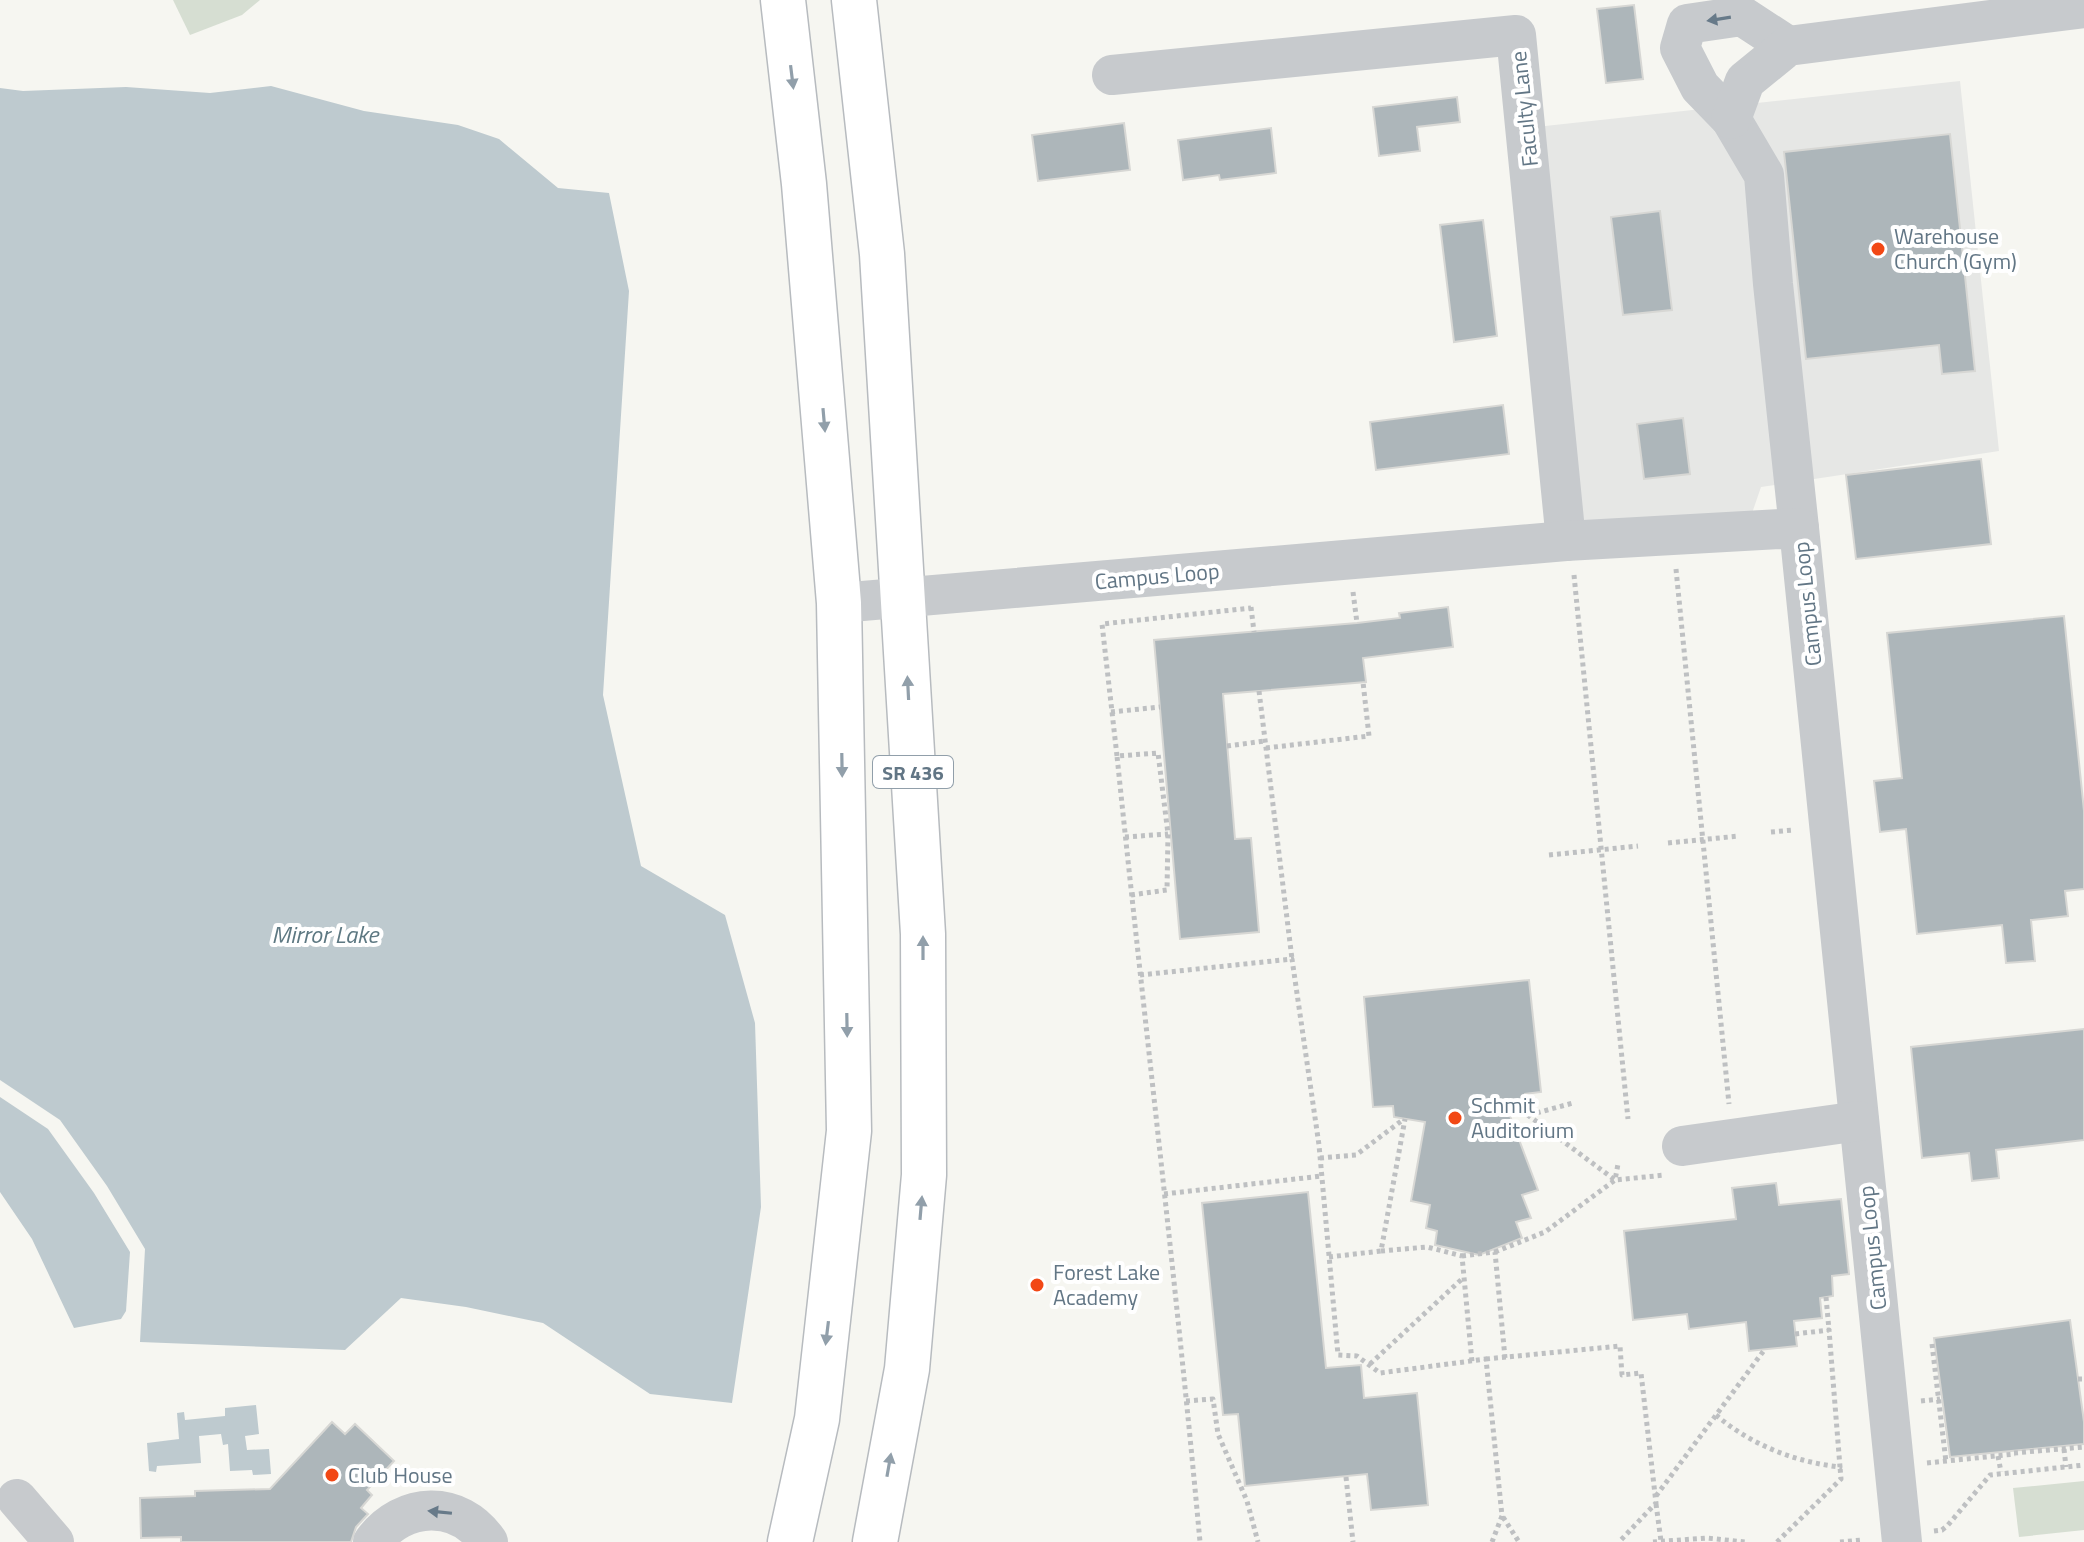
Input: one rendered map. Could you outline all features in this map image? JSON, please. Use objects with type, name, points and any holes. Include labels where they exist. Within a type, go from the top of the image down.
[{"type":"main road","name":"SR 436","points":[[783,0],[804,184],[839,603],[849,1131],[817,1419],[790,1542]]},
{"type":"main road","name":"SR 436","points":[[854,0],[882,254],[923,934],[924,1175],[907,1369],[875,1542]]},
{"type":"lane","points":[[1731,119],[1745,81],[1788,46],[2084,8]]},
{"type":"lane","points":[[1788,46],[1742,16],[1687,24],[1680,48],[1700,87],[1731,119],[1764,175],[1799,528]]},
{"type":"lane","name":"Faculty Lane","points":[[1112,75],[1516,35],[1566,541]]},
{"type":"lane","name":"Campus Loop","points":[[839,603],[1566,541],[1799,528],[1894,1467],[1916,1537]]},
{"type":"lane","points":[[1682,1146],[1859,1121]]},
{"type":"lane","points":[[17,1499],[54,1542]]},
{"type":"lane","points":[[373,1542],[383,1528],[395,1519],[429,1510],[459,1514],[480,1530],[488,1542]]},
{"type":"path","points":[[1566,541],[1573,560],[1628,1119]]},
{"type":"path","points":[[1663,565],[1676,564],[1730,1109]]},
{"type":"path","points":[[1200,1542],[1102,624],[1251,608]]},
{"type":"path","points":[[1227,746],[1369,736],[1363,682]]},
{"type":"path","points":[[1259,691],[1320,1158],[1338,1355],[1357,1356],[1380,1373],[1620,1346],[1622,1375],[1641,1373],[1661,1541]]},
{"type":"path","points":[[1111,712],[1160,707]]},
{"type":"path","points":[[1117,756],[1158,753],[1168,834],[1167,890],[1131,895]]},
{"type":"path","points":[[1125,837],[1168,834]]},
{"type":"path","points":[[1668,843],[1739,836]]},
{"type":"path","points":[[1549,855],[1638,846]]},
{"type":"path","points":[[1140,975],[1292,959]]},
{"type":"path","points":[[1528,1115],[1573,1103]]},
{"type":"path","points":[[1521,1110],[1615,1180]]},
{"type":"path","points":[[1320,1158],[1356,1155],[1405,1119],[1381,1251]]},
{"type":"path","points":[[1329,1257],[1427,1247],[1462,1256],[1495,1252],[1545,1232],[1615,1180],[1618,1164]]},
{"type":"path","points":[[1163,1194],[1322,1176]]},
{"type":"path","points":[[1495,1252],[1505,1358]]},
{"type":"path","points":[[1462,1256],[1472,1362]]},
{"type":"path","points":[[1370,1364],[1464,1277]]},
{"type":"path","points":[[1777,1542],[1841,1479],[1826,1297]]},
{"type":"path","points":[[1795,1334],[1829,1330]]},
{"type":"path","points":[[1932,1344],[1946,1462]]},
{"type":"path","points":[[1619,1542],[1656,1500],[1765,1349]]},
{"type":"path","points":[[1486,1359],[1502,1516],[1492,1542]]},
{"type":"path","points":[[1186,1401],[1213,1399],[1218,1434],[1247,1501],[1258,1542]]},
{"type":"path","points":[[1716,1415],[1752,1440],[1809,1463],[1840,1467]]},
{"type":"path","points":[[1894,1467],[2084,1447]]},
{"type":"path","points":[[2064,1449],[2066,1467]]},
{"type":"path","points":[[1998,1456],[2001,1472]]},
{"type":"path","points":[[1916,1537],[1942,1530],[1990,1475],[2084,1465]]},
{"type":"path","points":[[1346,1477],[1353,1542]]},
{"type":"path","points":[[1502,1516],[1519,1542]]},
{"type":"path","points":[[1653,1542],[1707,1538],[1745,1542]]},
{"type":"path","points":[[1840,1542],[1862,1540]]},
{"type":"shaded area","points":[[173,0],[260,0],[242,15],[190,35]]},
{"type":"shaded area","points":[[1960,81],[1999,451],[1761,487],[1750,519],[1570,531],[1536,127]]},
{"type":"shaded area","points":[[2084,1481],[2084,1530],[2019,1537],[2013,1488]]},
{"type":"water","name":"Mirror Lake","points":[[271,86],[364,111],[458,125],[499,139],[558,188],[609,193],[629,291],[603,695],[641,866],[725,915],[755,1023],[761,1207],[732,1403],[650,1394],[543,1323],[466,1307],[401,1298],[345,1350],[140,1342],[145,1249],[107,1186],[60,1120],[0,1080],[0,88],[23,91],[126,87],[210,93]]},
{"type":"water","points":[[0,1097],[48,1129],[94,1193],[130,1252],[126,1311],[121,1319],[74,1328],[32,1239],[0,1192]]},
{"type":"water","points":[[256,1405],[259,1434],[245,1436],[247,1450],[269,1449],[271,1474],[253,1475],[252,1470],[230,1471],[228,1444],[223,1445],[221,1434],[199,1436],[201,1463],[157,1466],[156,1472],[149,1471],[147,1443],[179,1439],[177,1413],[184,1412],[185,1420],[225,1416],[225,1408]]},
{"type":"building","points":[[1634,5],[1643,79],[1606,83],[1597,9]]},
{"type":"building","points":[[1457,97],[1460,122],[1417,127],[1420,151],[1379,156],[1373,107]]},
{"type":"building","points":[[1124,123],[1130,170],[1038,181],[1032,135]]},
{"type":"building","points":[[1271,128],[1276,173],[1220,180],[1219,175],[1183,180],[1178,140]]},
{"type":"building","name":"Warehouse Church (Gym)","points":[[1950,134],[1975,371],[1942,374],[1939,345],[1806,359],[1784,152]]},
{"type":"building","points":[[1660,211],[1672,310],[1623,315],[1611,217]]},
{"type":"building","points":[[1483,220],[1497,336],[1454,342],[1440,225]]},
{"type":"building","points":[[1503,405],[1509,454],[1376,470],[1370,422]]},
{"type":"building","points":[[1683,418],[1690,474],[1644,479],[1637,424]]},
{"type":"building","points":[[1981,459],[1991,544],[1856,559],[1846,475]]},
{"type":"building","points":[[1448,607],[1453,647],[1363,658],[1366,682],[1223,694],[1235,839],[1251,838],[1259,932],[1180,939],[1154,640],[1357,623],[1400,618],[1399,613]]},
{"type":"building","points":[[2064,616],[2084,811],[2084,889],[2065,891],[2068,916],[2031,920],[2035,961],[2006,963],[2002,925],[1917,934],[1906,829],[1880,832],[1874,781],[1902,778],[1887,633]]},
{"type":"building","name":"Schmit Auditorium","points":[[1529,980],[1541,1092],[1525,1094],[1528,1108],[1509,1113],[1538,1190],[1522,1195],[1531,1218],[1516,1222],[1522,1238],[1479,1255],[1435,1245],[1437,1231],[1426,1228],[1430,1205],[1411,1201],[1425,1122],[1394,1117],[1393,1106],[1373,1107],[1364,997]]},
{"type":"building","points":[[2084,1029],[2084,1140],[1996,1150],[1999,1178],[1972,1181],[1969,1153],[1922,1158],[1911,1047]]},
{"type":"building","points":[[1776,1183],[1779,1205],[1841,1199],[1849,1274],[1832,1276],[1833,1296],[1820,1298],[1822,1318],[1794,1321],[1797,1346],[1749,1351],[1746,1322],[1689,1329],[1687,1314],[1633,1320],[1624,1231],[1736,1219],[1732,1188]]},
{"type":"building","points":[[1308,1192],[1326,1368],[1361,1365],[1364,1398],[1417,1393],[1428,1505],[1371,1510],[1367,1474],[1245,1486],[1238,1414],[1223,1415],[1202,1203]]},
{"type":"building","points":[[2070,1320],[2084,1422],[2084,1444],[1950,1457],[1934,1338]]},
{"type":"building","name":"Club House","points":[[332,1422],[345,1434],[355,1424],[394,1461],[367,1490],[372,1495],[361,1508],[368,1514],[356,1527],[351,1542],[181,1542],[181,1537],[141,1538],[140,1498],[195,1496],[195,1491],[270,1489]]},
{"type":"place","name":"Warehouse Church (Gym)","points":[[1878,249]]},
{"type":"place","name":"Schmit Auditorium","points":[[1455,1118]]},
{"type":"place","name":"Forest Lake Academy","points":[[1037,1285]]},
{"type":"place","name":"Club House","points":[[332,1475]]}]
